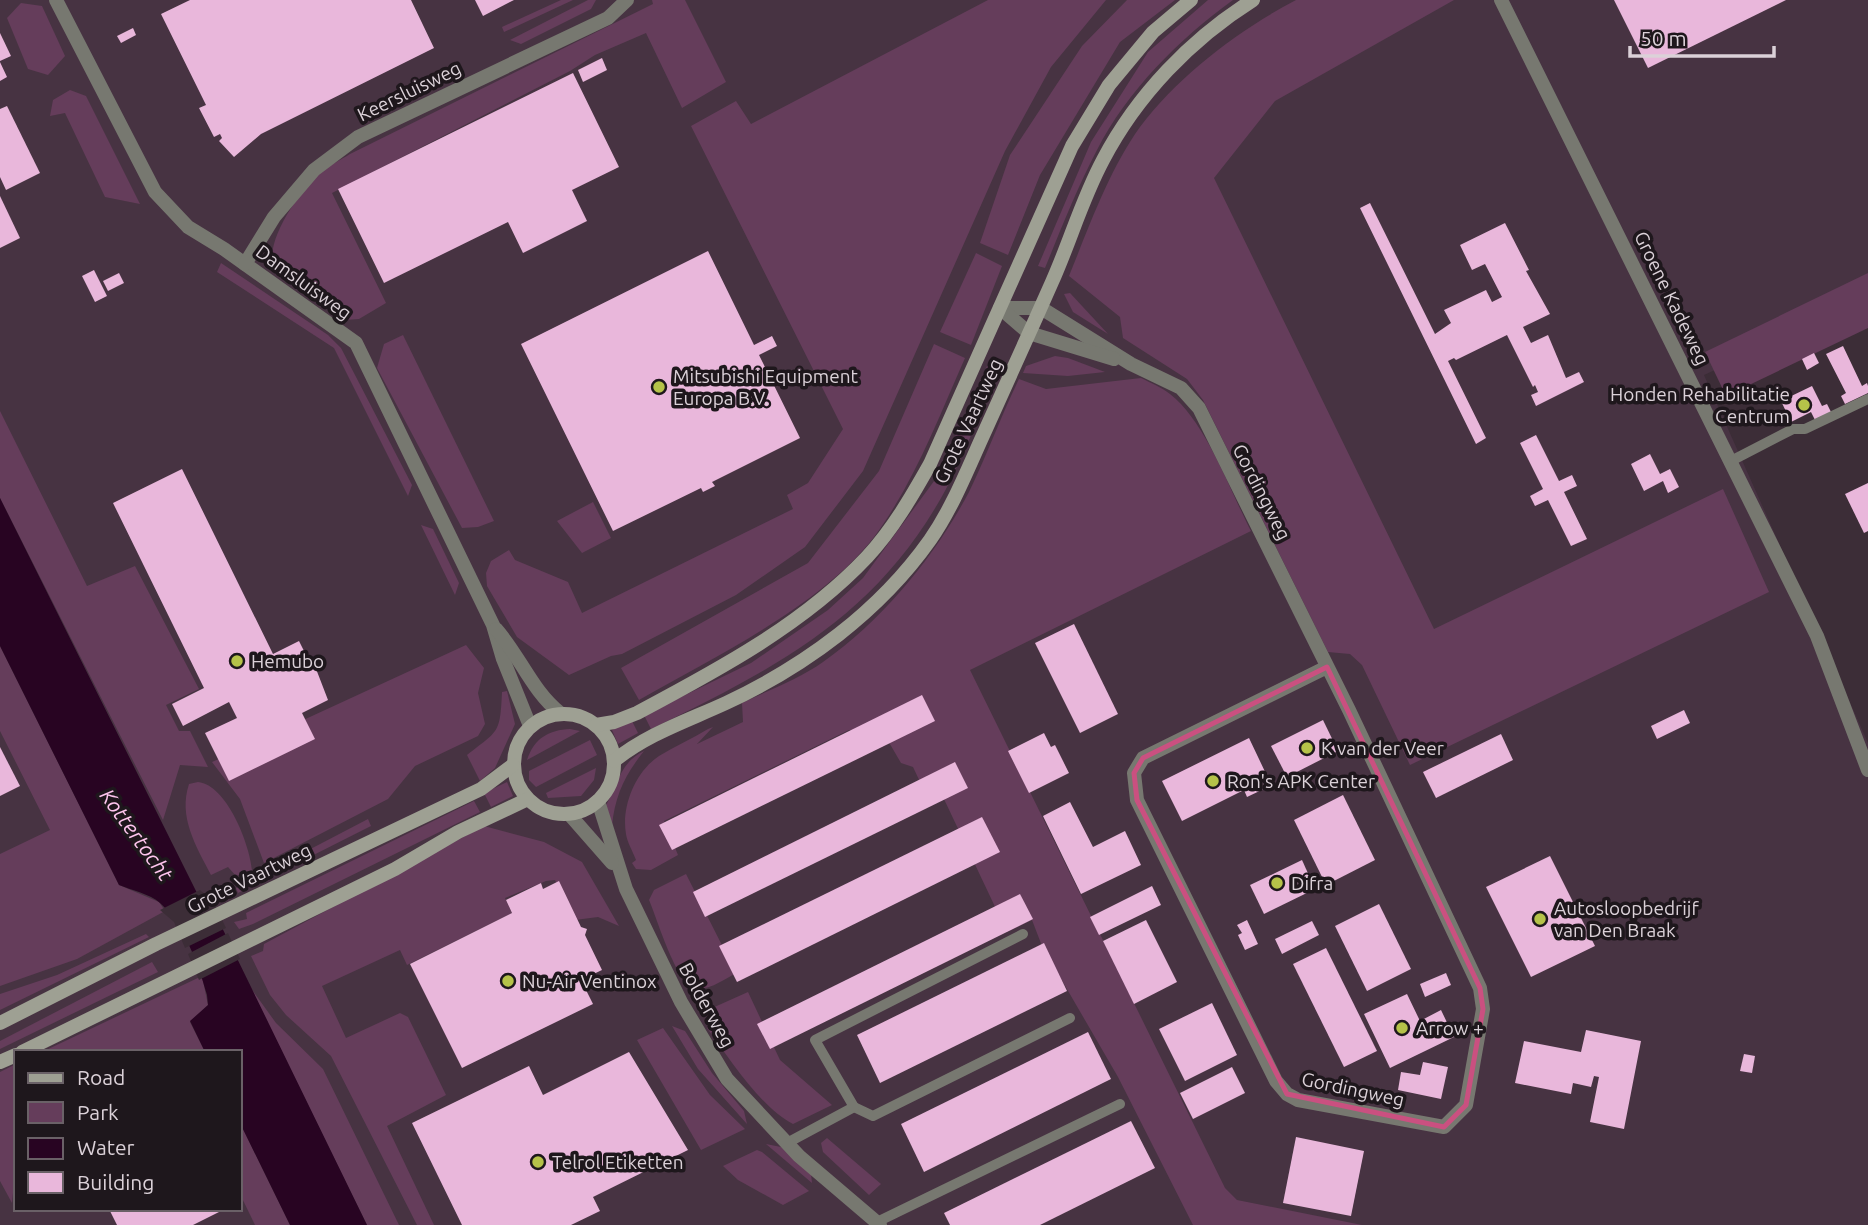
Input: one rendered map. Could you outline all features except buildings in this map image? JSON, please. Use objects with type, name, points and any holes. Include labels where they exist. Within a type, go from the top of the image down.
[{"type":"main road","name":"Grote Vaartweg","points":[[596,725],[614,722],[648,707],[775,632],[816,604],[868,555],[907,505],[930,464],[962,398],[1072,146],[1109,85],[1153,32],[1191,0]]},
{"type":"main road","name":"Grote Vaartweg","points":[[614,761],[649,738],[763,685],[817,652],[845,631],[901,576],[931,539],[956,494],[1041,308],[1102,161],[1137,105],[1189,48],[1253,0]]},
{"type":"main road","points":[[560,713],[579,716],[596,725],[606,735],[614,761],[611,783],[598,801],[569,814],[547,811],[528,799],[520,789],[513,765],[515,750],[530,726],[560,713]]},
{"type":"main road","name":"Grote Vaartweg","points":[[0,1023],[156,944],[481,789],[513,765]]},
{"type":"main road","points":[[26,1050],[395,869],[493,814],[528,799]]},
{"type":"street","name":"Damsluisweg","points":[[55,0],[155,192],[188,227],[356,343],[493,625],[503,659],[530,726]]},
{"type":"street","name":"Keersluisweg","points":[[245,264],[274,217],[314,170],[358,137],[608,18],[627,0]]},
{"type":"street","name":"Groene Kadeweg","points":[[1501,0],[1818,636],[1868,770]]},
{"type":"street","points":[[1000,308],[1041,308]]},
{"type":"street","name":"Gordingweg","points":[[1000,308],[1029,334],[1131,364]]},
{"type":"street","name":"Gordingweg","points":[[1041,308],[1131,364],[1181,388],[1199,408],[1327,667],[1480,988],[1483,1009],[1466,1105],[1444,1127],[1298,1100],[1287,1094],[1276,1081],[1137,800],[1134,773],[1143,758],[1327,667]]},
{"type":"street","name":"Damsluisweg","points":[[493,625],[513,648],[547,703],[560,713]]},
{"type":"street","name":"Bolderweg","points":[[598,801],[618,869],[681,1002],[727,1079],[787,1143],[879,1224]]},
{"type":"street","name":"Bolderweg","points":[[569,814],[618,869]]},
{"type":"lane","points":[[1729,462],[1793,429],[1805,429],[1868,399]]},
{"type":"lane","points":[[1023,934],[815,1040],[854,1107],[873,1116],[1070,1018]]},
{"type":"lane","name":"Bolderweg","points":[[879,1224],[1120,1104]]},
{"type":"lane","points":[[787,1143],[854,1107]]},
{"type":"highlighted area","points":[[1327,667],[1480,988],[1483,1009],[1466,1105],[1444,1127],[1287,1094],[1137,800],[1134,773],[1143,758]]},
{"type":"shaded area","points":[[0,0],[1868,0],[1868,300],[1704,375],[1868,743],[1868,1225],[0,1225]]},
{"type":"green space","points":[[561,0],[573,0],[504,32],[502,27]]},
{"type":"green space","points":[[588,0],[596,0],[591,9],[521,44],[510,40]]},
{"type":"green space","points":[[652,0],[685,0],[726,82],[682,108],[646,33],[595,55],[570,71],[332,193],[386,303],[359,319],[345,320],[275,273],[273,248],[284,219],[324,169],[653,4]]},
{"type":"green space","points":[[988,0],[1106,0],[1051,67],[1005,151],[863,471],[805,547],[736,595],[622,654],[611,656],[569,675],[517,637],[487,586],[486,573],[491,561],[509,550],[515,560],[568,582],[582,613],[793,509],[787,495],[808,483],[843,429],[691,126],[736,101],[751,124]]},
{"type":"green space","points":[[1127,0],[1175,0],[1120,42],[1040,175],[1008,255],[980,243],[1010,155],[1082,46]]},
{"type":"green space","points":[[1208,0],[1233,0],[1174,49],[1123,107],[1090,164],[1045,268],[1038,266],[1091,142],[1148,52]]},
{"type":"green space","points":[[1296,0],[1454,0],[1275,101],[1214,178],[1434,629],[1723,489],[1769,592],[1410,765],[1362,665],[1350,654],[1328,652],[1203,400],[1187,379],[1123,338],[1120,317],[1069,276],[1100,199],[1140,127],[1173,89],[1211,55],[1253,25]]},
{"type":"green space","points":[[21,3],[42,6],[65,56],[48,75],[28,69],[7,18]]},
{"type":"green space","points":[[70,90],[86,96],[140,204],[105,197],[65,113],[50,116],[53,100]]},
{"type":"green space","points":[[976,253],[1002,266],[971,345],[940,332]]},
{"type":"green space","points":[[221,263],[328,335],[341,348],[412,485],[408,496],[334,348],[217,272]]},
{"type":"green space","points":[[1868,273],[1868,328],[1726,396],[1705,352]]},
{"type":"green space","points":[[1070,293],[1108,334],[1073,312],[1064,294]]},
{"type":"green space","points":[[403,335],[494,521],[478,527],[462,528],[377,368],[384,344]]},
{"type":"green space","points":[[934,344],[965,358],[913,473],[874,537],[852,562],[796,607],[732,648],[639,700],[621,668],[808,563],[879,471]]},
{"type":"green space","points":[[1055,356],[1105,372],[1068,376],[1023,373],[1026,366]]},
{"type":"green space","points":[[987,366],[997,371],[953,475],[919,534],[888,572],[855,605],[820,634],[781,660],[651,729],[644,715],[751,663],[828,610],[863,578],[937,477]]},
{"type":"green space","points":[[1141,378],[1170,394],[1195,422],[1216,458],[1251,531],[970,670],[1225,1188],[1237,1200],[1362,1225],[1193,1225],[1118,1077],[1042,946],[1032,920],[1007,932],[943,797],[930,803],[913,767],[901,763],[887,739],[849,730],[664,821],[678,855],[651,870],[636,869],[632,863],[636,860],[627,837],[626,812],[632,790],[643,771],[659,756],[708,729],[713,727],[697,744],[743,722],[742,703],[814,668],[845,645],[887,607],[924,563],[969,492],[1019,379],[1046,389]]},
{"type":"green space","points":[[0,411],[87,586],[135,566],[199,689],[166,705],[179,731],[190,731],[208,767],[180,765],[163,820],[0,498]]},
{"type":"green space","points":[[593,502],[611,538],[582,553],[557,521]]},
{"type":"green space","points":[[421,525],[433,529],[459,583],[455,595]]},
{"type":"green space","points":[[466,645],[484,668],[478,693],[485,724],[478,736],[415,766],[388,799],[264,863],[240,799],[212,762]]},
{"type":"green space","points":[[0,646],[119,885],[159,902],[165,911],[77,959],[0,986],[0,854],[50,830],[0,731]]},
{"type":"green space","points":[[507,691],[515,724],[495,768],[480,781],[467,755],[496,730],[502,692]]},
{"type":"green space","points":[[632,721],[638,733],[618,744],[612,730]]},
{"type":"green space","points":[[555,731],[580,731],[527,760],[534,746],[543,737]]},
{"type":"green space","points":[[590,740],[597,755],[536,787],[529,780],[529,771]]},
{"type":"green space","points":[[644,751],[622,786],[612,826],[605,807],[624,768]]},
{"type":"green space","points":[[596,768],[594,780],[581,796],[548,798],[546,793]]},
{"type":"green space","points":[[198,782],[209,786],[218,794],[235,818],[247,846],[252,870],[236,876],[228,867],[211,875],[187,820],[186,796],[189,784]]},
{"type":"green space","points":[[507,782],[513,796],[491,807],[484,793]]},
{"type":"green space","points":[[474,801],[480,812],[253,924],[239,929],[234,922],[247,919],[246,913]]},
{"type":"green space","points":[[368,819],[371,826],[238,893],[236,888]]},
{"type":"green space","points":[[484,826],[544,842],[582,862],[619,926],[598,917],[575,920],[555,880],[546,881],[505,898],[512,913],[407,965],[400,950],[322,986],[346,1038],[400,1013],[408,1017],[446,1095],[387,1126],[434,1225],[417,1225],[331,1056],[286,1015],[270,995],[251,956],[263,951],[264,944]]},
{"type":"green space","points":[[686,874],[736,973],[716,984],[699,989],[687,984],[680,975],[649,900],[654,890]]},
{"type":"green space","points":[[146,934],[149,937],[0,1010],[0,994],[57,975]]},
{"type":"green space","points":[[152,962],[158,972],[0,1049],[0,1041]]},
{"type":"green space","points":[[202,976],[208,1005],[190,1022],[204,1050],[46,1050]]},
{"type":"green space","points":[[250,987],[276,1023],[323,1069],[399,1225],[367,1225]]},
{"type":"green space","points":[[748,992],[780,1060],[832,1105],[793,1124],[769,1106],[735,1067],[707,1028],[710,1009]]},
{"type":"green space","points":[[672,1026],[685,1031],[712,1073],[744,1111],[747,1124],[698,1069]]},
{"type":"green space","points":[[663,1028],[710,1095],[745,1129],[701,1150],[637,1040]]},
{"type":"green space","points":[[14,1065],[12,1203],[0,1181],[0,1072]]},
{"type":"green space","points":[[242,1127],[290,1225],[255,1225],[242,1198]]},
{"type":"green space","points":[[827,1138],[881,1184],[869,1195],[823,1152],[821,1143]]},
{"type":"green space","points":[[766,1144],[781,1147],[811,1174],[812,1183]]},
{"type":"green space","points":[[757,1150],[809,1191],[783,1205],[738,1180],[723,1166]]},
{"type":"water","name":"Kottertocht","points":[[0,498],[197,893],[210,903],[367,1225],[290,1225],[242,1127],[242,1050],[204,1050],[190,1021],[208,1005],[207,995],[189,945],[176,922],[160,903],[119,885],[0,646]]},
{"type":"pier","points":[[200,890],[213,901],[226,928],[185,948],[174,922],[160,910]]},
{"type":"pier","points":[[228,933],[240,959],[199,980],[188,954]]},
{"type":"place","name":"Mitsubishi Equipment Europa B.V.","points":[[659,387]]},
{"type":"place","name":"Honden Rehabilitatie Centrum","points":[[1804,405]]},
{"type":"place","name":"Hemubo","points":[[237,661]]},
{"type":"place","name":"K van der Veer","points":[[1307,748]]},
{"type":"place","name":"Ron's APK Center","points":[[1213,781]]},
{"type":"place","name":"Difra","points":[[1277,883]]},
{"type":"place","name":"Autosloopbedrijf van Den Braak","points":[[1540,919]]},
{"type":"place","name":"Nu-Air Ventinox","points":[[508,981]]},
{"type":"place","name":"Arrow +","points":[[1402,1028]]},
{"type":"place","name":"Telrol Etiketten","points":[[538,1162]]}]
